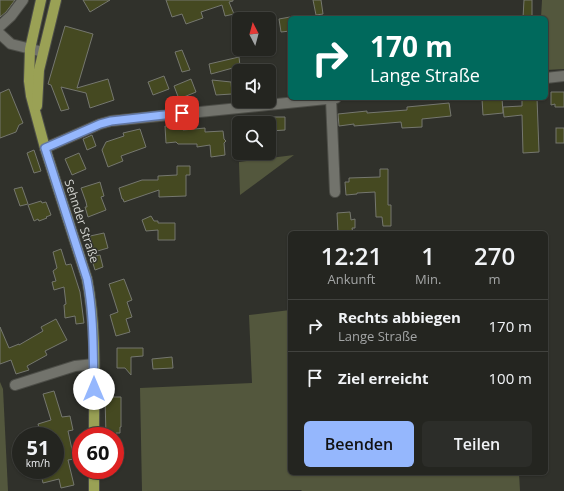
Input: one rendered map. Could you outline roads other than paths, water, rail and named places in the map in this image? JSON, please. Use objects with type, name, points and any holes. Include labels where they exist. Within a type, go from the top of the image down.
[{"type":"main road","name":"Sehnder Straße","points":[[41,0],[30,49],[29,81],[34,111],[42,135]]},
{"type":"main road","name":"Sehnder Straße","points":[[56,0],[42,52],[39,70],[37,101],[38,122],[87,279],[92,301],[94,325],[94,427]]},
{"type":"main road","points":[[94,479],[94,491]]},
{"type":"street","points":[[0,26],[11,16],[23,0]]},
{"type":"street","points":[[0,34],[11,44],[42,52]]},
{"type":"street","points":[[548,78],[564,76]]},
{"type":"street","points":[[45,148],[100,124],[111,121],[312,100]]},
{"type":"street","points":[[331,100],[335,192]]},
{"type":"street","points":[[15,385],[76,366],[94,364]]}]
